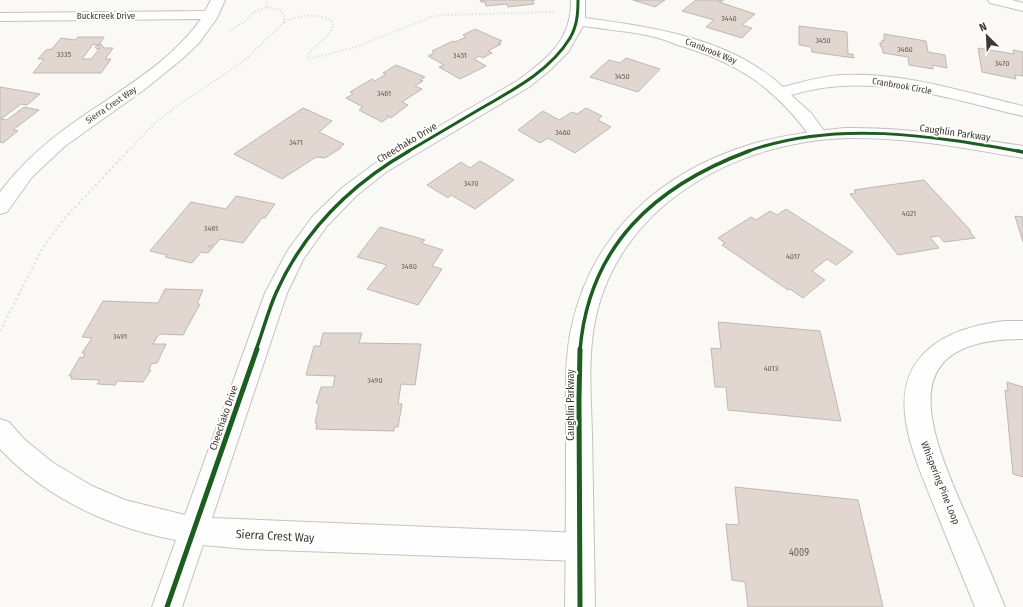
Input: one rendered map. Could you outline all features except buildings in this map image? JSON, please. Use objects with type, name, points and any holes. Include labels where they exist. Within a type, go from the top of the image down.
[{"type":"street","points":[[995,0],[1023,7]]},
{"type":"street","name":"Buckcreek Drive","points":[[0,17],[215,7]]},
{"type":"street","name":"Sierra Crest Way","points":[[0,207],[23,177],[79,126],[147,80],[177,57],[198,36],[215,7]]},
{"type":"street","name":"Cranbrook Way","points":[[577,12],[709,49],[737,61],[763,77],[805,117],[818,135]]},
{"type":"street","name":"Cheechako Drive","points":[[167,607],[276,293],[295,255],[320,221],[349,192],[380,168],[523,84],[544,68],[560,53],[571,36],[577,12]]},
{"type":"street","name":"Cranbrook Circle","points":[[780,93],[834,80],[879,80],[909,85],[1023,111]]},
{"type":"street","name":"Caughlin Parkway","points":[[580,607],[578,367],[584,324],[596,283],[612,250],[632,223],[660,196],[691,175],[721,160],[753,149],[818,135],[879,133],[920,136],[961,141],[1023,152]]},
{"type":"street","name":"Whispering Pine Loop","points":[[990,607],[924,446],[917,407],[924,371],[934,356],[950,344],[978,333],[995,330],[1023,330]]},
{"type":"street","name":"Sierra Crest Way","points":[[0,430],[5,438],[42,472],[96,503],[156,523],[194,530],[247,535],[580,547]]},
{"type":"path","points":[[266,7],[267,0]]},
{"type":"path","points":[[227,33],[243,23],[254,12],[266,7],[279,9],[285,17],[283,23]]},
{"type":"path","points":[[0,331],[43,247],[64,219],[151,126],[174,108],[244,61],[283,23],[302,16],[316,14],[324,15],[332,21],[333,27],[328,36],[308,54],[308,59],[318,58],[357,47],[431,17],[442,15],[527,14],[544,11],[577,12]]},
{"type":"cycle path","points":[[167,607],[276,293],[295,255],[320,221],[349,192],[380,168],[523,84],[544,68],[563,48],[570,38],[576,26],[578,0]]},
{"type":"cycle path","points":[[580,607],[579,384],[583,325],[596,281],[616,243],[645,211],[678,184],[717,163],[758,148],[801,138],[845,133],[912,135],[1023,152]]}]
